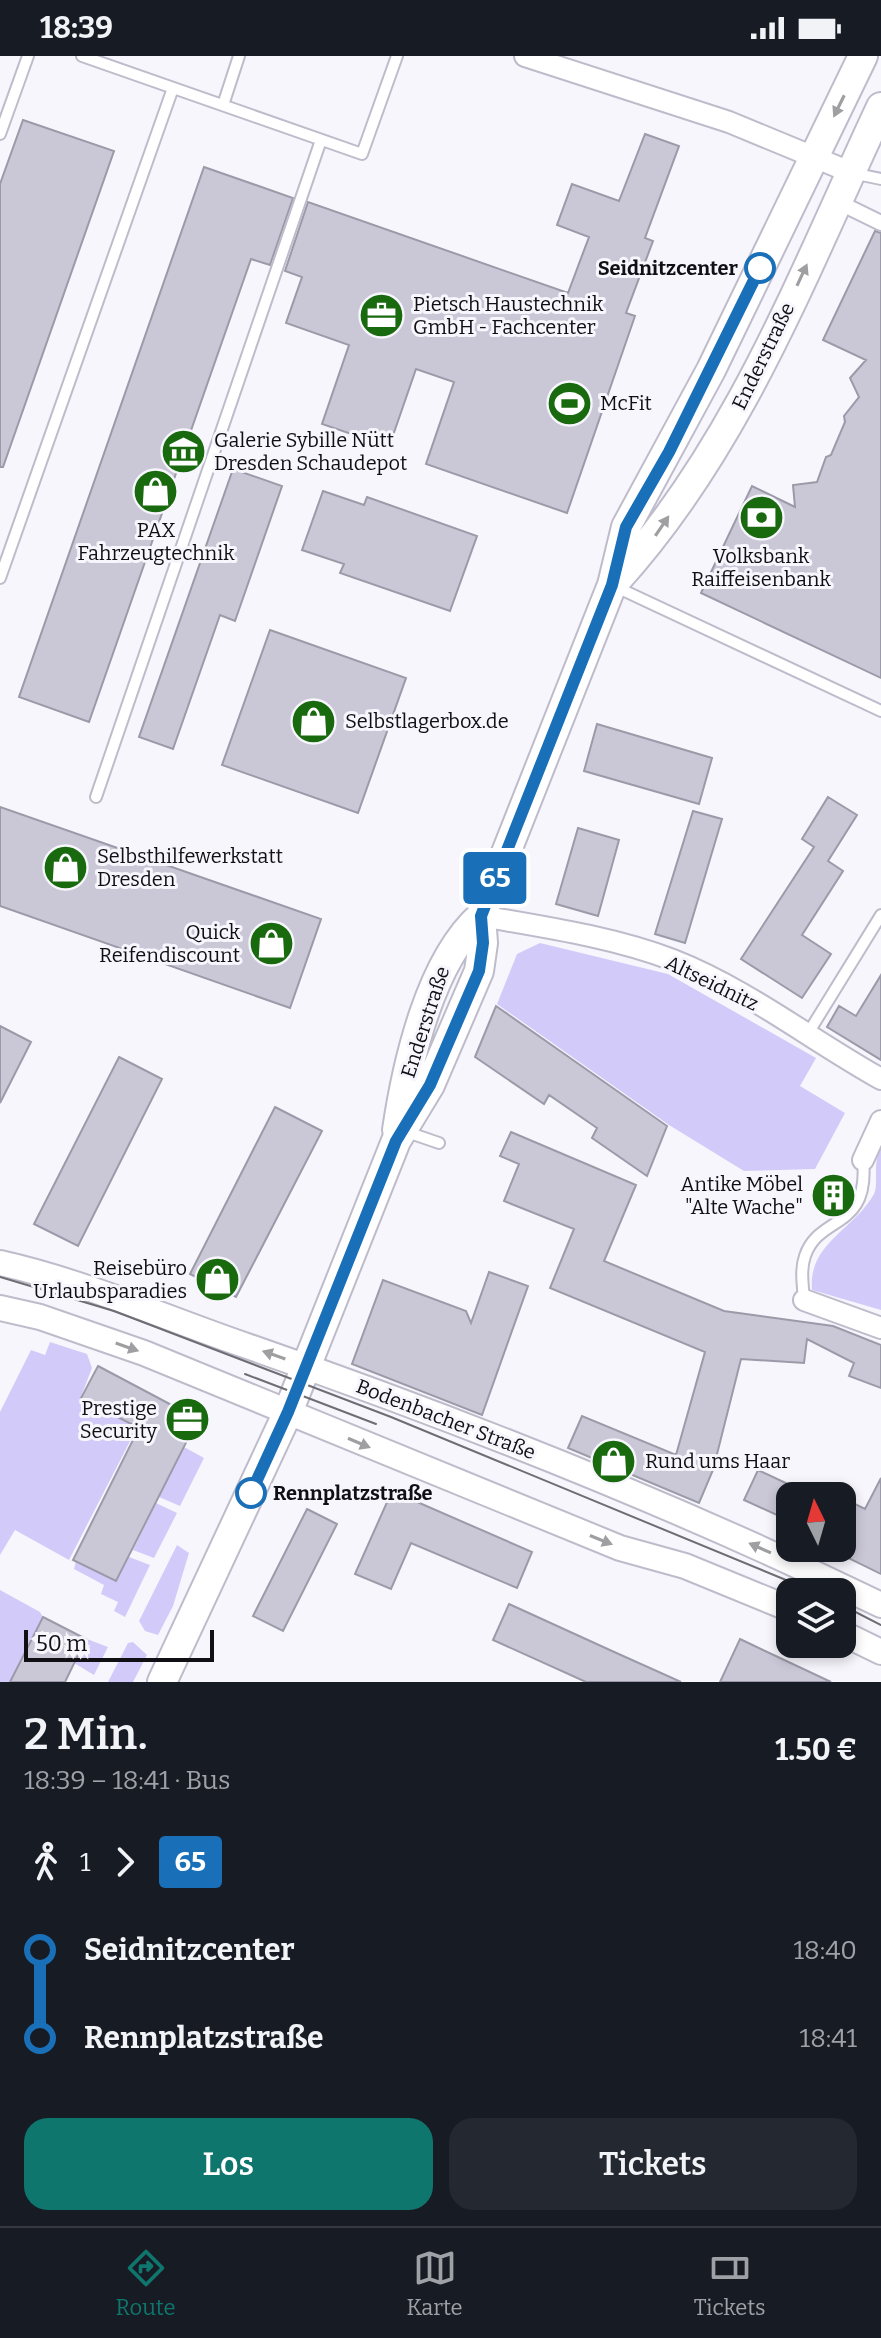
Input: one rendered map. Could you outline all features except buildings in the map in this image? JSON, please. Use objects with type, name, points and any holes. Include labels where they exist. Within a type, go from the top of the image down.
[{"type":"main road","name":"Enderstraße","points":[[306,1366],[399,1135],[405,1075],[446,958],[460,934],[481,916],[612,585],[626,527],[711,370],[863,56]]},
{"type":"main road","name":"Enderstraße","points":[[612,585],[652,541],[750,387],[881,107]]},
{"type":"main road","points":[[164,1681],[288,1412],[306,1366]]},
{"type":"street","points":[[525,56],[729,122],[850,172]]},
{"type":"street","points":[[836,201],[881,223]]},
{"type":"street","name":"Altseidnitz","points":[[481,916],[615,943],[672,960],[726,985],[881,1079]]},
{"type":"street","points":[[863,1160],[881,1121]]},
{"type":"street","name":"Bodenbacher Straße","points":[[0,1263],[137,1304],[399,1398],[640,1495],[881,1605]]},
{"type":"street","points":[[804,1300],[881,1328]]},
{"type":"street","points":[[0,1308],[40,1317],[144,1353],[620,1548],[685,1566],[776,1603]]},
{"type":"street","points":[[856,1640],[881,1652]]},
{"type":"lane","points":[[0,134],[28,56]]},
{"type":"lane","points":[[82,56],[362,154],[397,56]]},
{"type":"lane","points":[[223,105],[239,56]]},
{"type":"lane","points":[[0,578],[173,88]]},
{"type":"lane","points":[[96,797],[321,140]]},
{"type":"lane","points":[[850,172],[881,179]]},
{"type":"lane","points":[[612,585],[881,711]]},
{"type":"lane","points":[[807,1035],[881,915]]},
{"type":"lane","points":[[399,1135],[439,1143]]},
{"type":"lane","points":[[804,1300],[802,1273],[806,1253],[820,1234],[844,1221],[866,1186],[863,1160]]},
{"type":"shaded area","points":[[540,943],[668,974],[816,1058],[800,1086],[845,1113],[815,1169],[744,1171],[669,1125],[497,1004],[517,954]]},
{"type":"shaded area","points":[[881,1146],[881,1310],[812,1290],[817,1260],[824,1249],[874,1194]]},
{"type":"shaded area","points":[[50,1342],[87,1354],[92,1368],[80,1399],[114,1416],[122,1402],[144,1414],[69,1560],[15,1530],[0,1555],[0,1412],[31,1350],[45,1355]]},
{"type":"shaded area","points":[[184,1447],[204,1458],[180,1506],[159,1497]]},
{"type":"shaded area","points":[[156,1503],[177,1513],[154,1558],[133,1550]]},
{"type":"shaded area","points":[[177,1545],[189,1553],[173,1606],[158,1635],[145,1631],[139,1621]]},
{"type":"shaded area","points":[[129,1557],[150,1565],[125,1617],[114,1611],[118,1602],[101,1594],[104,1585],[74,1569],[76,1561],[116,1581]]},
{"type":"shaded area","points":[[0,1590],[40,1612],[43,1617],[10,1682],[0,1682]]},
{"type":"shaded area","points":[[87,1639],[108,1647],[94,1675],[74,1663]]},
{"type":"shaded area","points":[[133,1642],[147,1655],[133,1682],[108,1682],[128,1643]]},
{"type":"tram line","points":[[0,1277],[114,1311],[391,1417],[781,1578]]},
{"type":"tram line","points":[[245,1374],[376,1424]]},
{"type":"tram line","points":[[856,1612],[881,1625]]},
{"type":"bus line","name":"65","points":[[251,1493],[288,1412],[396,1141],[430,1085],[479,971],[483,943],[481,916],[523,803],[612,585],[626,527],[669,452],[760,268]]},
{"type":"place","name":"Seidnitzcenter","points":[[760,268]]},
{"type":"place","name":"Pietsch Haustechnik GmbH - Fachcenter","points":[[382,315]]},
{"type":"place","name":"McFit","points":[[569,403]]},
{"type":"place","name":"Galerie Sybille Nütt Dresden Schaudepot","points":[[183,452]]},
{"type":"place","name":"PAX Fahrzeugtechnik","points":[[156,491]]},
{"type":"place","name":"Volksbank Raiffeisenbank","points":[[761,517]]},
{"type":"place","name":"Selbstlagerbox.de","points":[[314,721]]},
{"type":"place","name":"Selbsthilfewerkstatt Dresden","points":[[66,868]]},
{"type":"place","name":"Quick Reifendiscount","points":[[271,943]]},
{"type":"place","name":"Antike Möbel \"Alte Wache\"","points":[[834,1195]]},
{"type":"place","name":"Reisebüro Urlaubsparadies","points":[[218,1279]]},
{"type":"place","name":"Prestige Security","points":[[188,1419]]},
{"type":"place","name":"Rund ums Haar","points":[[614,1461]]},
{"type":"place","name":"Rennplatzstraße","points":[[251,1493]]}]
